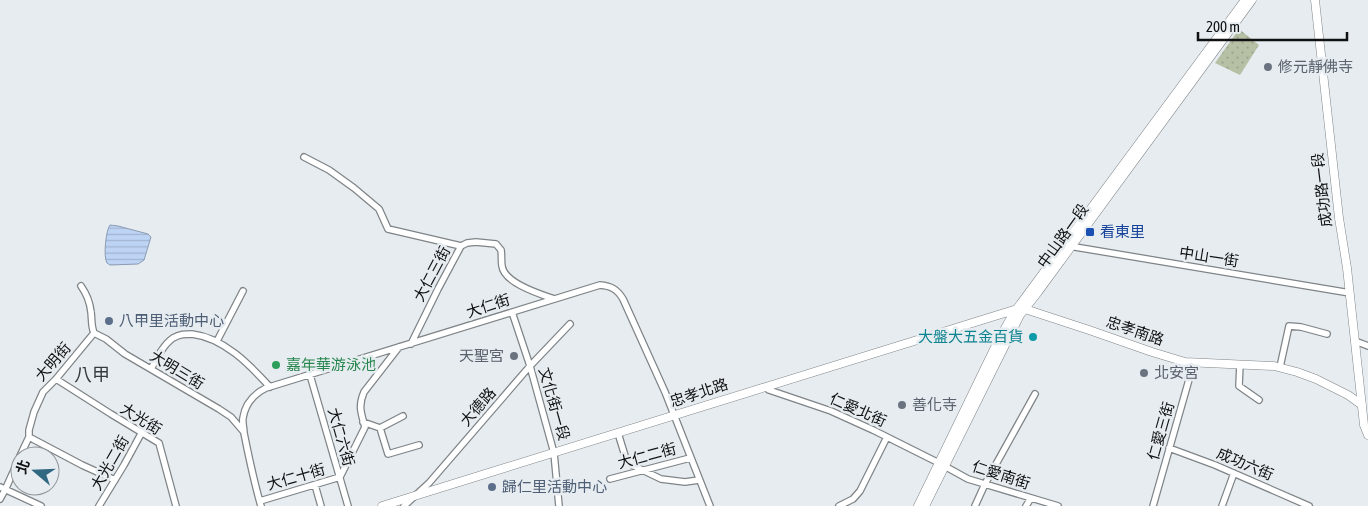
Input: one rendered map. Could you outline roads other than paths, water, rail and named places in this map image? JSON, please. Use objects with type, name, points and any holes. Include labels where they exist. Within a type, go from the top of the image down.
[{"type":"main road","name":"中山路一段","points":[[918,506],[942,464],[1021,309],[1038,292],[1068,246],[1245,0]]},
{"type":"main road","name":"中山路一段","points":[[1068,246],[1252,0]]},
{"type":"main road","name":"成功路一段","points":[[1315,0],[1364,425],[1368,435]]},
{"type":"main road","name":"忠孝南路","points":[[1021,309],[1185,362],[1280,367],[1316,379],[1348,395],[1362,405]]},
{"type":"main road","name":"忠孝北路","points":[[382,506],[765,386],[1021,309]]},
{"type":"main road","name":"中山路一段","points":[[925,506],[942,464]]},
{"type":"street","points":[[304,157],[329,170],[361,193],[379,209],[388,229],[461,246]]},
{"type":"street","name":"大仁三街","points":[[411,344],[461,246],[468,243],[496,244],[501,250],[502,268],[506,275],[529,290],[554,299]]},
{"type":"street","name":"中山一街","points":[[1068,246],[1350,293]]},
{"type":"street","name":"大仁街","points":[[260,503],[242,425],[242,418],[252,397],[257,392],[554,299],[600,285],[607,285],[617,290],[623,299],[653,365],[710,506]]},
{"type":"street","points":[[81,286],[91,311],[94,332]]},
{"type":"street","points":[[217,341],[243,291]]},
{"type":"street","name":"文化街一段","points":[[512,312],[530,366],[554,453],[559,506]]},
{"type":"street","name":"大德路","points":[[404,506],[429,483],[530,366],[570,324]]},
{"type":"street","points":[[1280,367],[1289,326],[1327,334]]},
{"type":"street","name":"大明三街","points":[[94,332],[231,417],[244,433]]},
{"type":"street","name":"大明街","points":[[25,446],[29,437],[31,421],[43,392],[94,332]]},
{"type":"street","points":[[151,369],[166,345],[173,338],[183,334],[204,336],[228,348],[270,387]]},
{"type":"street","points":[[1355,341],[1368,346]]},
{"type":"street","points":[[340,477],[365,428],[360,409],[360,400],[364,392],[399,347]]},
{"type":"street","name":"仁愛三街","points":[[1153,506],[1194,362]]},
{"type":"street","points":[[1240,364],[1239,386],[1260,400]]},
{"type":"street","name":"大仁六街","points":[[310,375],[348,506]]},
{"type":"street","name":"大光街","points":[[56,379],[159,442],[176,506]]},
{"type":"street","name":"仁愛北街","points":[[765,386],[776,393],[831,411],[942,464]]},
{"type":"street","points":[[975,506],[985,484],[1035,394]]},
{"type":"street","points":[[363,422],[380,428],[403,416]]},
{"type":"street","points":[[380,428],[388,454],[419,445]]},
{"type":"street","name":"大光二街","points":[[99,506],[142,432]]},
{"type":"street","points":[[618,433],[626,459],[634,466],[660,478],[685,482],[699,480]]},
{"type":"street","points":[[29,437],[115,480]]},
{"type":"street","points":[[839,506],[853,499],[860,491],[887,437]]},
{"type":"street","name":"成功六街","points":[[1169,448],[1234,473],[1309,506]]},
{"type":"street","name":"大仁二街","points":[[610,479],[690,458]]},
{"type":"street","name":"仁愛南街","points":[[942,464],[968,479],[1058,506]]},
{"type":"street","points":[[1222,506],[1234,473]]},
{"type":"street","name":"大明街","points":[[0,499],[10,475]]},
{"type":"street","name":"大仁十街","points":[[260,503],[340,477]]},
{"type":"street","points":[[314,484],[321,506]]},
{"type":"street","points":[[3,489],[41,506]]},
{"type":"street","points":[[1026,506],[1031,498]]},
{"type":"water","points":[[110,225],[148,234],[151,237],[144,260],[138,264],[110,265],[107,263],[105,255],[107,232]]},
{"type":"place","name":"修元靜佛寺","points":[[1268,67]]},
{"type":"place","name":"看東里","points":[[1090,232]]},
{"type":"place","name":"八甲里活動中心","points":[[109,321]]},
{"type":"place","name":"大盤大五金百貨","points":[[1033,337]]},
{"type":"place","name":"天聖宮","points":[[514,356]]},
{"type":"place","name":"嘉年華游泳池","points":[[276,365]]},
{"type":"place","name":"北安宮","points":[[1144,373]]},
{"type":"place","name":"善化寺","points":[[902,405]]},
{"type":"place","name":"歸仁里活動中心","points":[[492,487]]},
{"type":"district","name":"八甲","points":[[92,375]]}]
